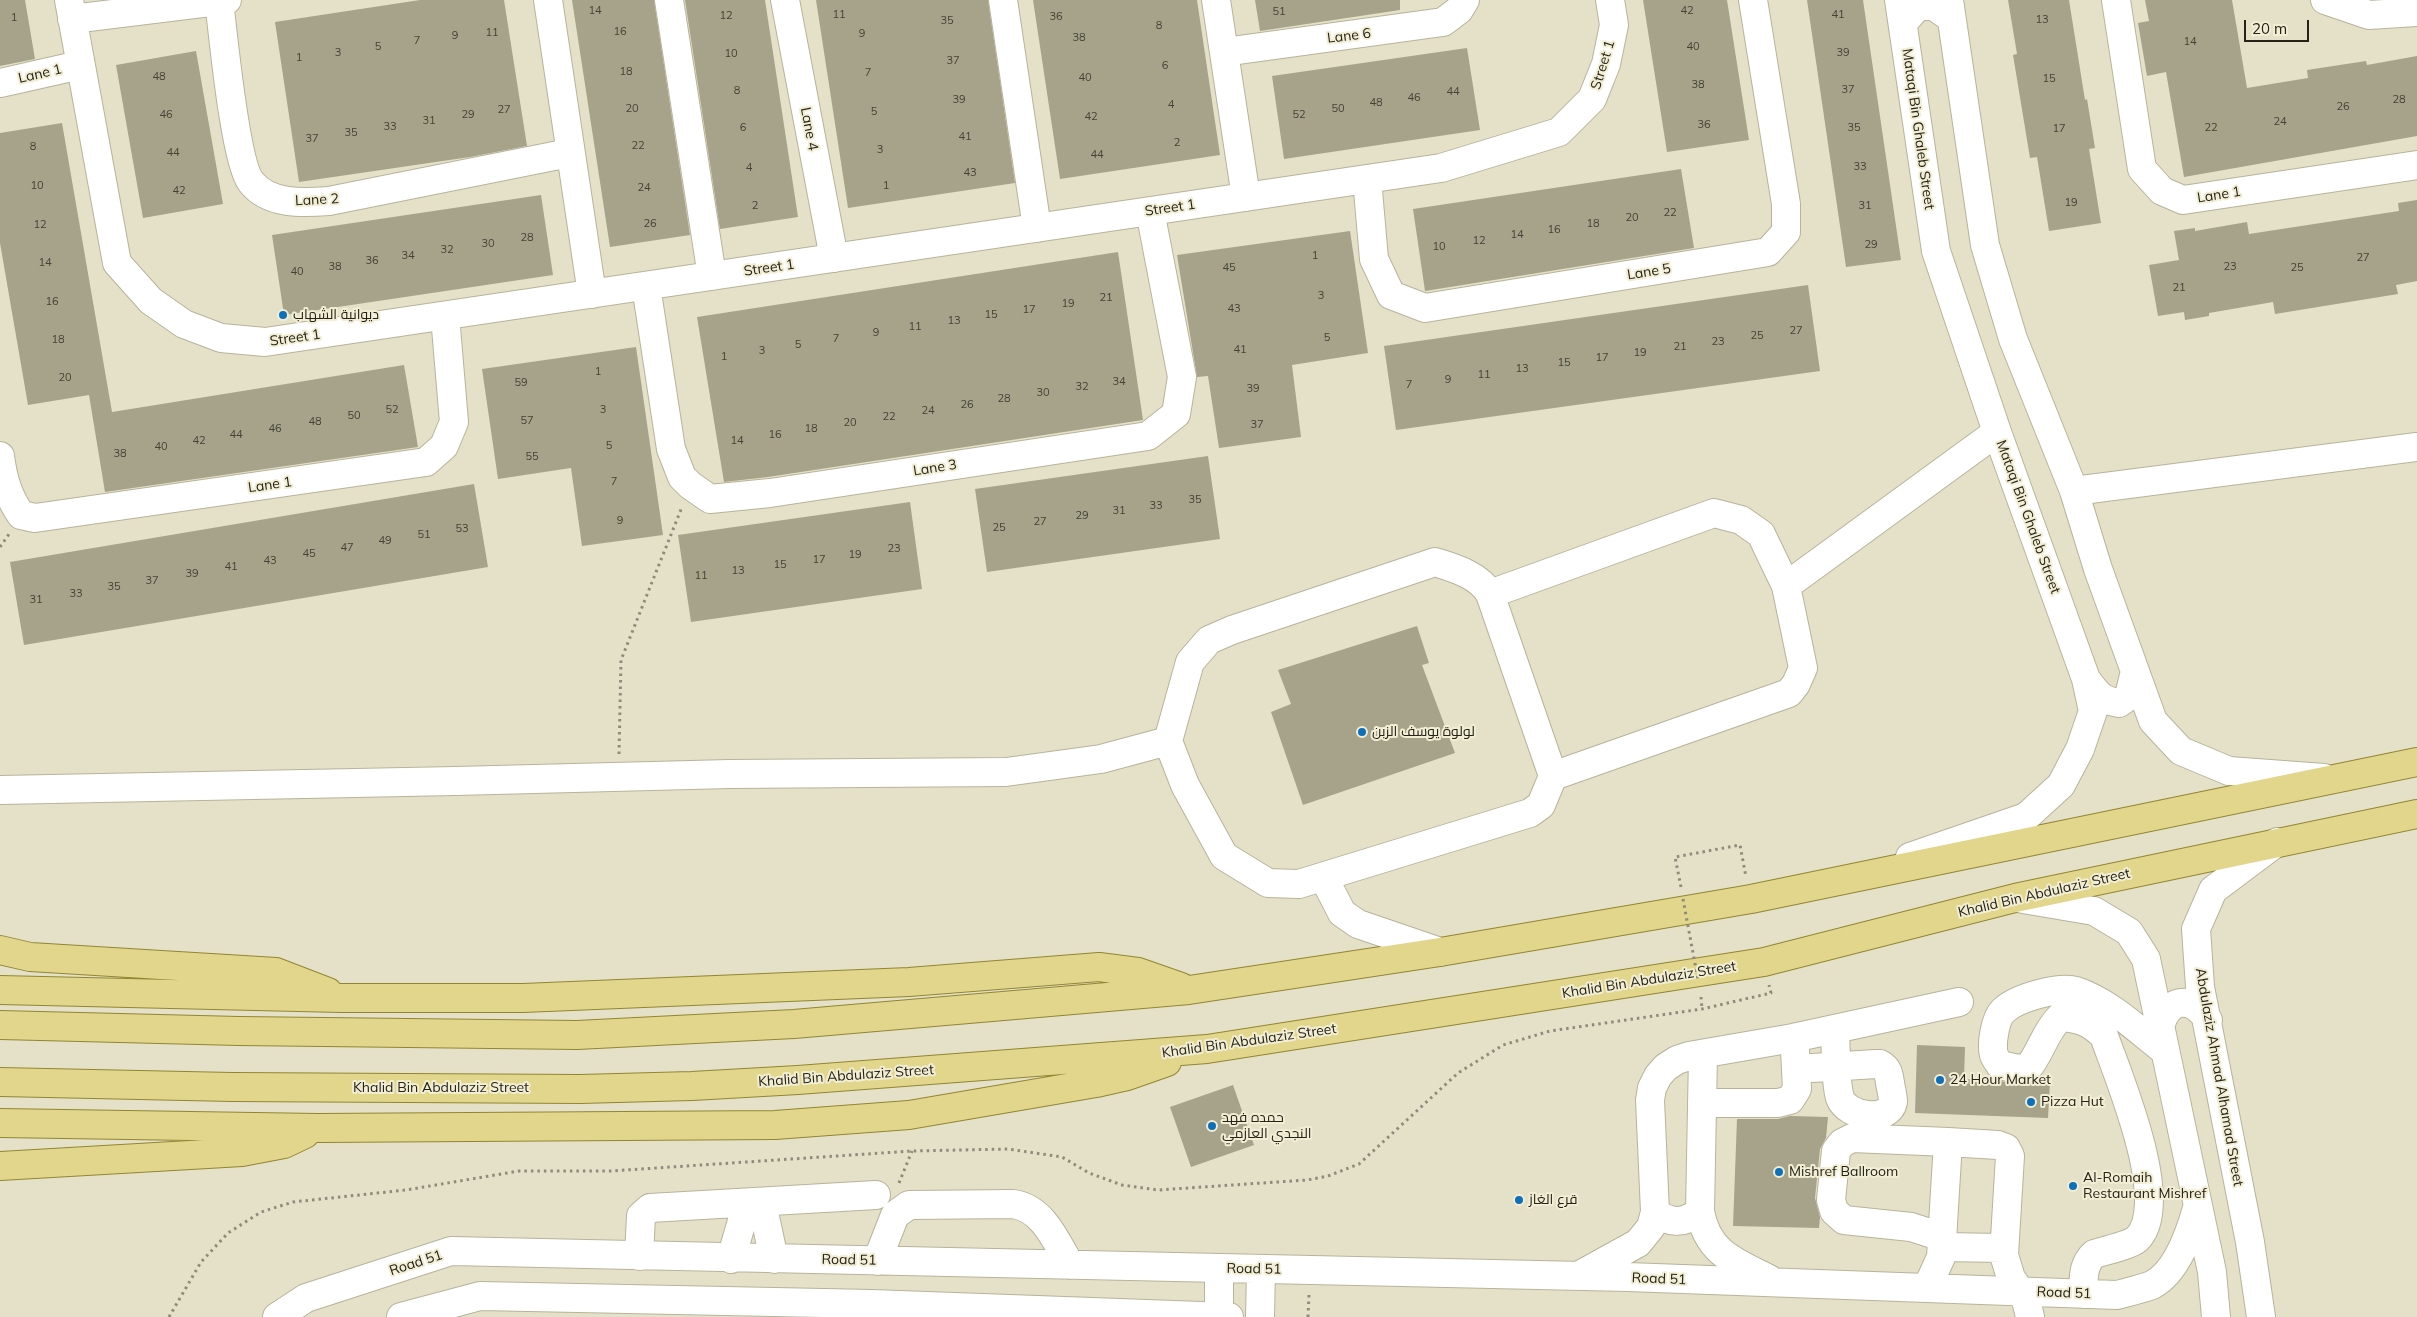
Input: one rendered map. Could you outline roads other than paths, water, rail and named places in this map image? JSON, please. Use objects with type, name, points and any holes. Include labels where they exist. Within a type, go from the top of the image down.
[{"type":"main road","points":[[0,1025],[239,1031],[577,1035],[794,1024],[1189,990],[1440,952],[1750,899],[2417,762]]},
{"type":"main road","name":"Khalid Bin Abdulaziz Street","points":[[0,1082],[242,1087],[580,1089],[798,1080],[1207,1049],[1764,962],[2015,898],[2417,814]]},
{"type":"main road","points":[[0,950],[30,957],[276,972],[341,998]]},
{"type":"main road","points":[[0,990],[341,998],[543,997],[909,982],[1099,967],[1138,972],[1189,990]]},
{"type":"main road","points":[[0,1123],[318,1128],[775,1125],[909,1115],[1096,1083],[1127,1076],[1207,1049]]},
{"type":"main road","points":[[0,1166],[242,1152],[284,1144],[318,1128]]},
{"type":"street","points":[[548,0],[569,152],[592,294]]},
{"type":"street","points":[[669,0],[712,276]]},
{"type":"street","name":"Lane 4","points":[[785,0],[834,258]]},
{"type":"street","points":[[1003,0],[1036,228]]},
{"type":"street","points":[[1216,0],[1246,197]]},
{"type":"street","name":"Lane 6","points":[[1224,52],[1443,22],[1459,10],[1465,0]]},
{"type":"street","name":"Street 1","points":[[70,10],[117,263],[151,301],[184,324],[221,338],[265,342],[1441,168],[1559,132],[1592,99],[1606,64],[1614,25],[1610,0]]},
{"type":"street","name":"Lane 5","points":[[1366,179],[1374,259],[1391,295],[1425,308],[1768,252],[1786,232],[1786,204],[1753,0]]},
{"type":"street","name":"Lane 1","points":[[2116,0],[2142,169],[2162,191],[2183,200],[2417,165]]},
{"type":"street","points":[[2325,0],[2369,15],[2417,12]]},
{"type":"street","name":"Lane 2","points":[[70,10],[223,1],[240,154],[250,182],[269,196],[297,203],[329,202],[569,152]]},
{"type":"street","points":[[1901,12],[1918,6],[1950,9],[1985,245],[2013,339],[2074,491],[2098,569],[2153,721],[2181,751],[2229,771],[2339,779]]},
{"type":"street","name":"Mataqi Bin Ghaleb Street","points":[[1834,883],[2026,818],[2061,785],[2080,749],[2093,711],[2086,679],[1997,432],[1936,251],[1901,12]]},
{"type":"street","name":"Lane 1","points":[[0,83],[80,65]]},
{"type":"street","name":"Lane 3","points":[[646,286],[671,449],[682,477],[710,499],[770,494],[1148,436],[1176,414],[1182,377],[1150,211]]},
{"type":"street","name":"Lane 1","points":[[0,456],[4,482],[10,499],[21,515],[34,518],[426,462],[444,446],[454,422],[445,316]]},
{"type":"street","points":[[1786,586],[1997,432]]},
{"type":"street","points":[[2074,491],[2417,447]]},
{"type":"street","points":[[1490,594],[1714,513],[1741,520],[1761,534],[1786,586],[1802,668],[1796,684],[1789,693],[1553,776]]},
{"type":"street","points":[[1435,562],[1460,570],[1478,581],[1490,594],[1553,776],[1541,805],[1530,813],[1324,878],[1300,884],[1268,883],[1224,856],[1185,785],[1168,741],[1190,662],[1209,640],[1232,630],[1435,562]]},
{"type":"street","points":[[2086,679],[2097,695],[2109,702],[2119,703],[2129,696],[2135,672]]},
{"type":"street","points":[[0,790],[619,777],[1006,772],[1101,759],[1168,741]]},
{"type":"street","name":"Abdulaziz Ahmad Alhamad Street","points":[[2261,1317],[2250,1242],[2200,986],[2196,928],[2213,890],[2277,842]]},
{"type":"street","points":[[1324,878],[1342,913],[1358,924],[1440,952]]},
{"type":"street","points":[[2015,898],[2094,911],[2129,932],[2146,959],[2212,1272],[2216,1317]]},
{"type":"street","points":[[2083,1294],[2084,1270],[2088,1259],[2094,1254],[2136,1240],[2148,1213],[2147,1165],[2139,1135],[2104,1036],[2093,1025],[2079,1018],[2060,1017],[2051,1027],[2028,1068],[2018,1069],[2000,1065],[1994,1055],[1997,1021],[2003,1011],[2020,1001],[2059,989],[2074,990],[2090,997],[2122,1018],[2162,1040]]},
{"type":"street","points":[[1577,1276],[1638,1243],[1652,1227],[1656,1212],[1650,1100],[1652,1088],[1658,1076],[1666,1067],[1677,1060],[1793,1038],[1959,1002]]},
{"type":"street","points":[[2162,1040],[2162,1017],[2170,1008],[2180,1003],[2192,1004],[2202,1010],[2208,1020]]},
{"type":"street","points":[[1796,1069],[1837,1066],[1835,1029]]},
{"type":"street","points":[[1702,1103],[1784,1103],[1795,1095],[1797,1089],[1793,1038]]},
{"type":"street","points":[[1703,1055],[1700,1211],[1702,1226],[1718,1250],[1730,1260],[1777,1283]]},
{"type":"street","points":[[2004,1248],[1942,1242],[1911,1227],[1844,1220],[1834,1211],[1831,1200],[1836,1151],[1842,1142],[1852,1138],[1998,1144],[2006,1148],[2010,1156],[2004,1255],[2011,1278],[2026,1300],[2030,1317]]},
{"type":"street","points":[[1928,1288],[1936,1273],[1942,1242],[1948,1142]]},
{"type":"street","points":[[639,1256],[642,1216],[650,1208],[876,1195]]},
{"type":"street","points":[[756,1202],[765,1217],[774,1259]]},
{"type":"street","points":[[731,1259],[744,1214],[756,1202]]},
{"type":"street","points":[[877,1261],[895,1215],[909,1206],[1013,1204],[1022,1206],[1037,1214],[1070,1265]]},
{"type":"street","name":"Road 51","points":[[277,1317],[306,1298],[452,1251],[731,1259],[1577,1276],[2117,1295],[2153,1284],[2171,1267],[2188,1240],[2197,1208]]},
{"type":"street","points":[[1656,1212],[1670,1221],[1678,1222],[1694,1217],[1700,1211]]},
{"type":"street","points":[[611,1298],[612,1256]]},
{"type":"street","points":[[1219,1268],[1219,1317]]},
{"type":"street","points":[[1260,1317],[1261,1269]]},
{"type":"street","points":[[401,1317],[480,1296],[611,1298],[872,1311],[1229,1317]]},
{"type":"place","name":"ديوانية الشهاب","points":[[283,315]]},
{"type":"place","name":"لولوة يوسف الزبن","points":[[1362,732]]},
{"type":"place","name":"24 Hour Market","points":[[1940,1080]]},
{"type":"place","name":"Pizza Hut","points":[[2031,1102]]},
{"type":"place","name":"حمده فهد النجدي العازمي","points":[[1212,1126]]},
{"type":"place","name":"Mishref Ballroom","points":[[1779,1172]]},
{"type":"place","name":"Al-Romaih Restaurant Mishref","points":[[2073,1186]]},
{"type":"place","name":"قرع الغاز","points":[[1519,1200]]}]
